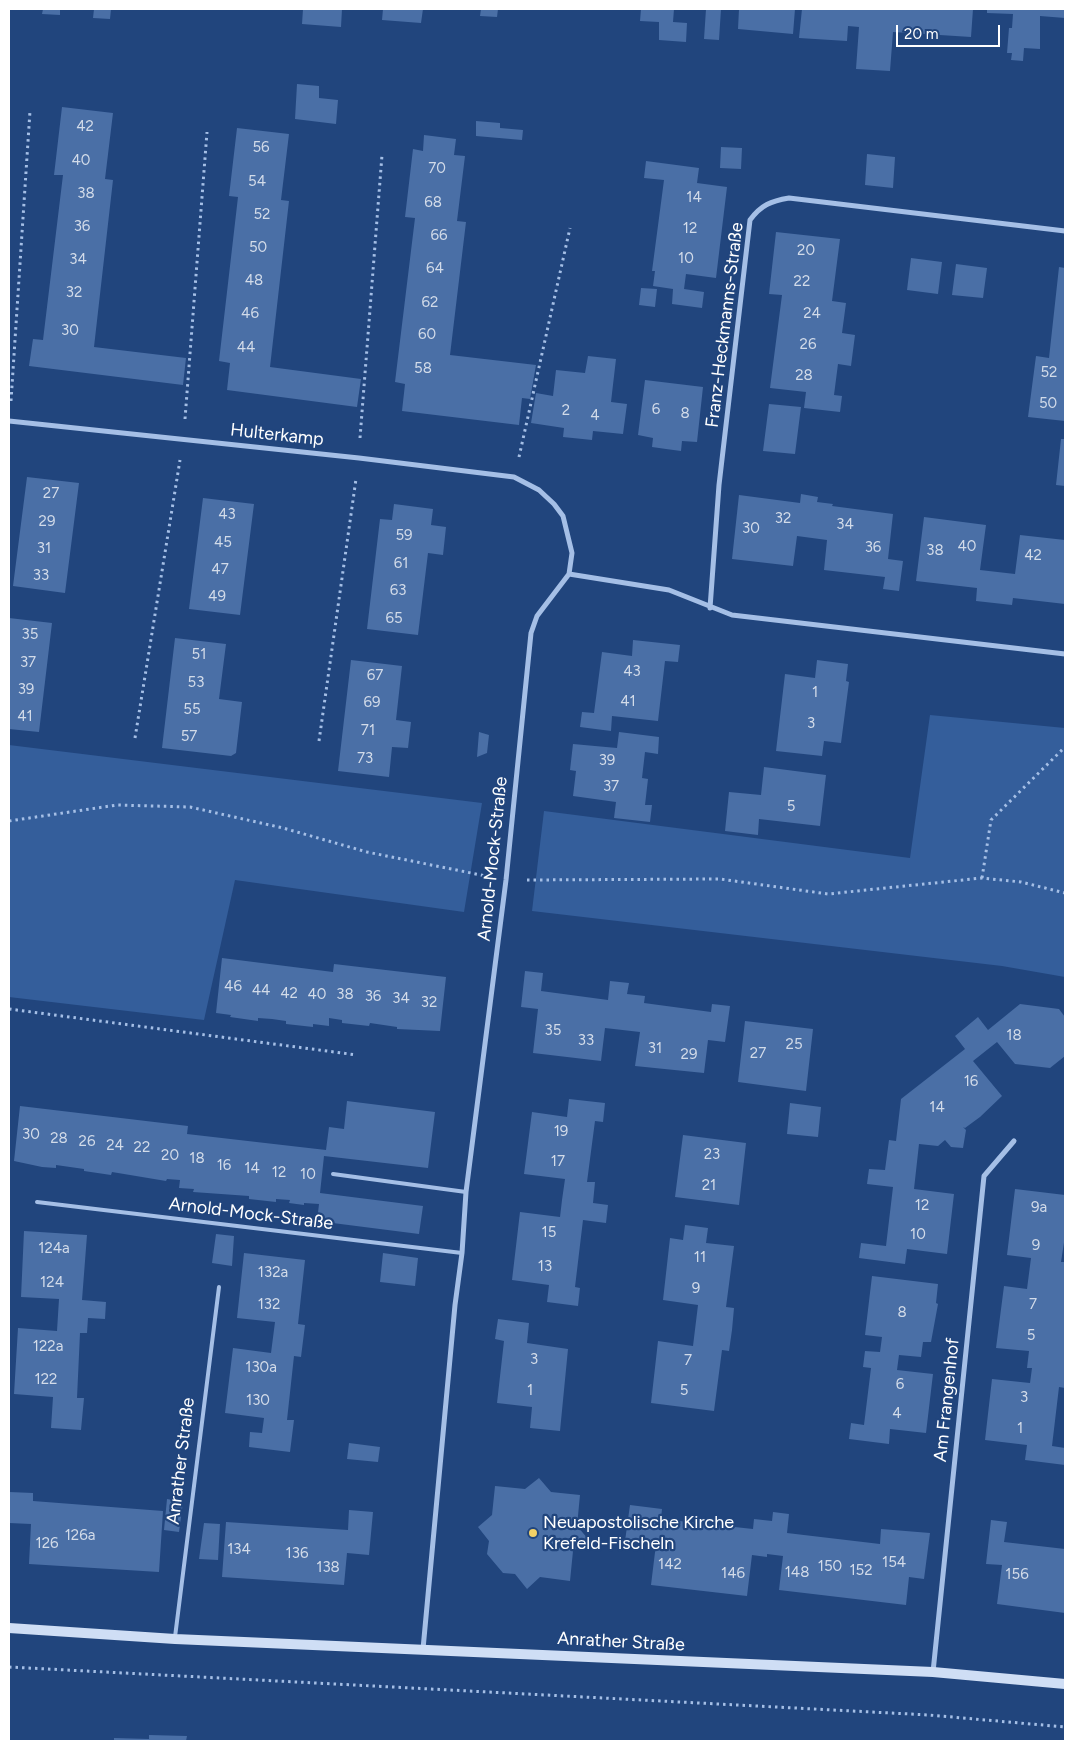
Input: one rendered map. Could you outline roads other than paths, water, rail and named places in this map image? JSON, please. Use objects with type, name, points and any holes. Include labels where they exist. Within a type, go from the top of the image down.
[{"type":"main road","name":"Anrather Straße","points":[[9,1628],[175,1639],[933,1672],[1065,1684]]},
{"type":"street","name":"Franz-Heckmanns-Straße","points":[[710,608],[719,485],[750,220],[758,208],[773,200],[789,198],[1065,231]]},
{"type":"street","name":"Hulterkamp","points":[[9,421],[358,458],[514,477],[539,490],[554,504],[563,516],[572,553],[569,574]]},
{"type":"street","points":[[569,574],[668,590],[732,615],[1065,654]]},
{"type":"street","name":"Arnold-Mock-Straße","points":[[423,1649],[455,1305],[462,1253],[466,1192],[506,880],[531,633],[536,616],[569,574]]},
{"type":"street","name":"Am Frangenhof","points":[[933,1672],[984,1176],[1014,1141]]},
{"type":"lane","points":[[333,1174],[466,1192]]},
{"type":"lane","name":"Arnold-Mock-Straße","points":[[37,1202],[462,1253]]},
{"type":"lane","name":"Anrather Straße","points":[[175,1639],[220,1287]]},
{"type":"place","name":"Neuapostolische Kirche Krefeld-Fischeln","points":[[533,1533]]}]
